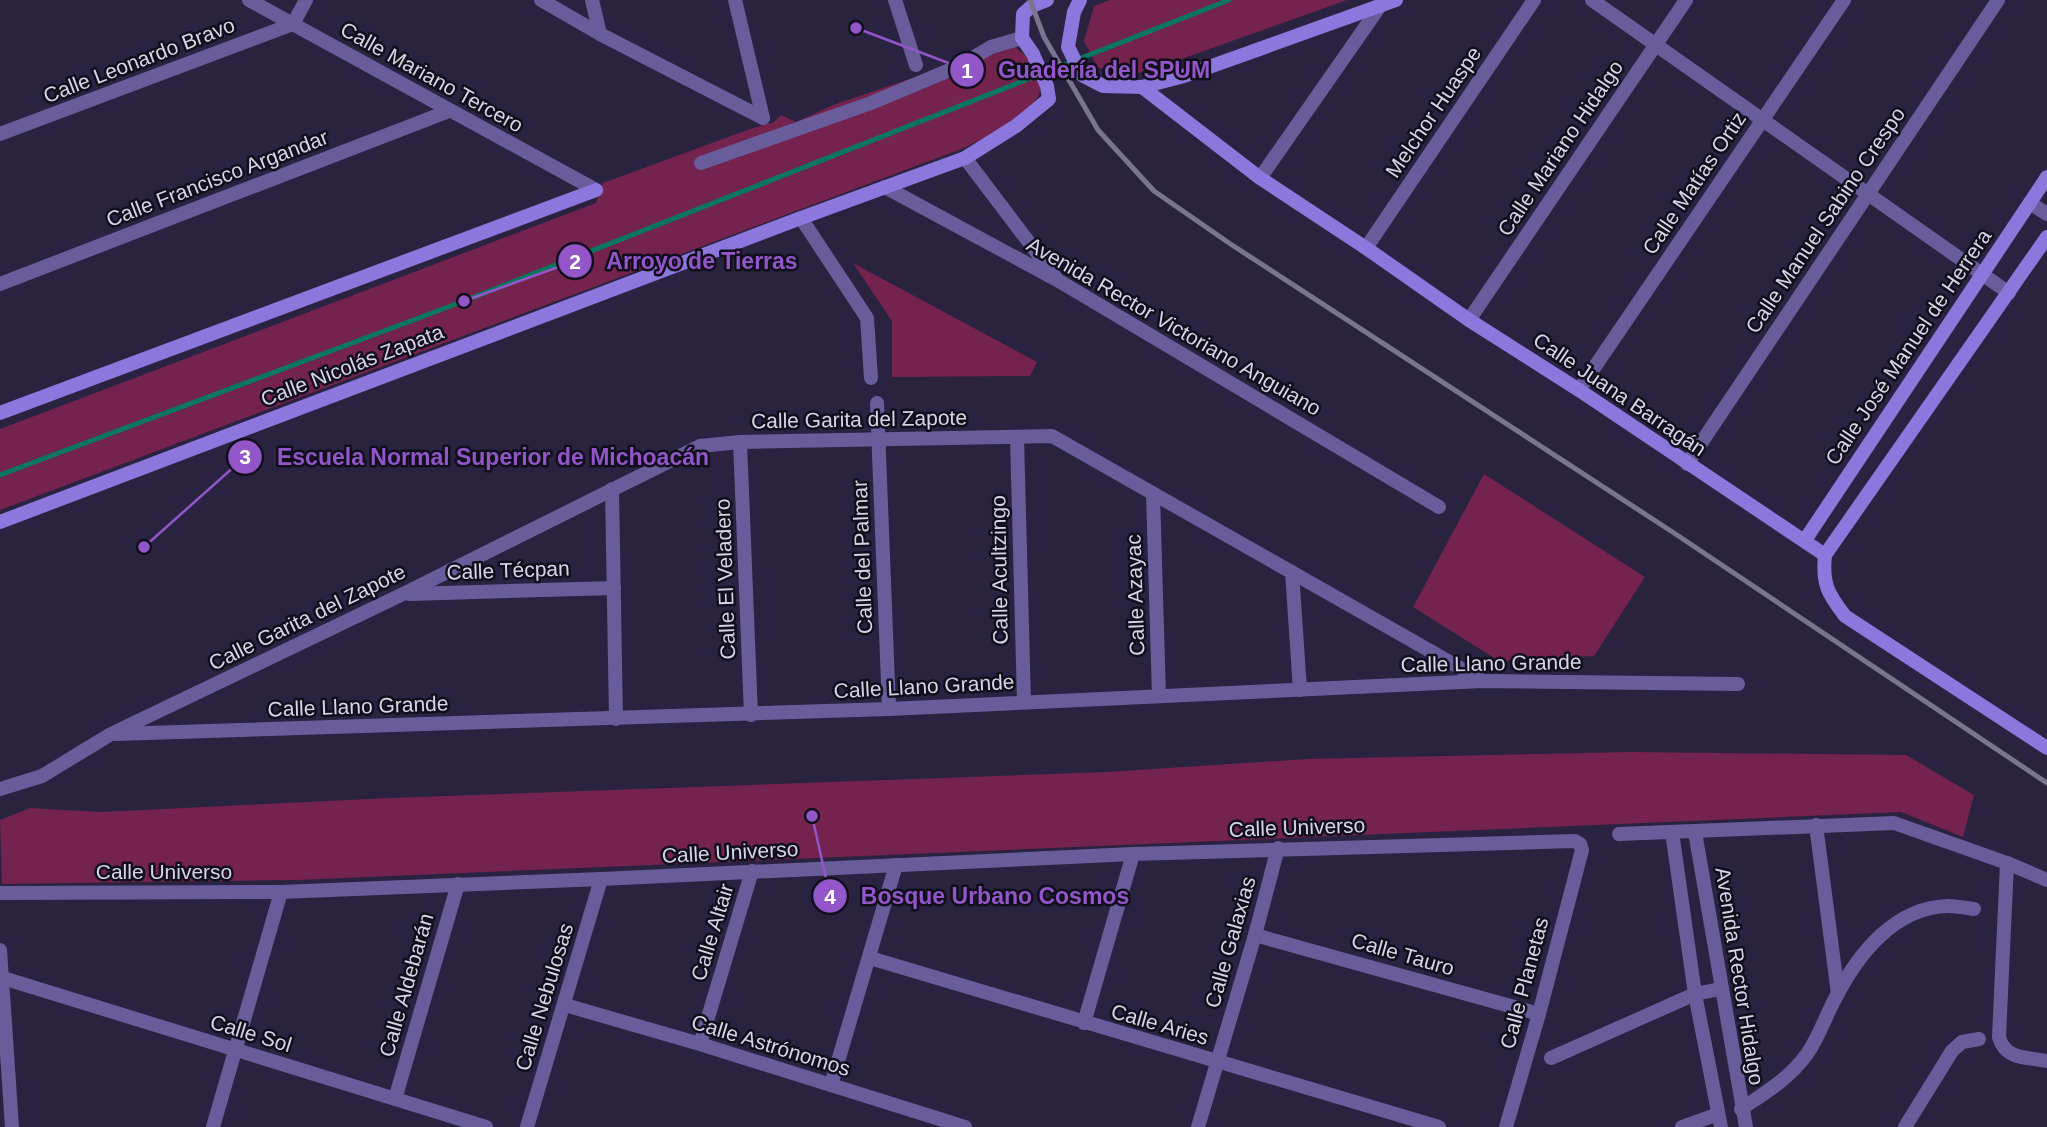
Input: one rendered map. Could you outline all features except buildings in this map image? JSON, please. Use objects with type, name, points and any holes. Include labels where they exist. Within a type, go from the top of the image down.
[{"type":"street","name":"Calle Mariano Tercero","points":[[0,413],[596,190],[248,0]]},
{"type":"street","points":[[293,24],[306,0]]},
{"type":"street","points":[[541,0],[600,34],[763,118],[735,0]]},
{"type":"street","points":[[592,0],[600,34]]},
{"type":"street","points":[[895,0],[916,65]]},
{"type":"street","points":[[701,163],[871,103],[957,67],[991,47],[1022,38],[1023,14],[1032,6],[1046,0]]},
{"type":"street","points":[[1080,0],[1074,12],[1068,47],[1082,75],[1103,86],[1142,87],[1184,76],[1396,0]]},
{"type":"street","name":"Melchor Huaspe","points":[[1366,248],[1534,0]]},
{"type":"street","points":[[1592,0],[2009,293]]},
{"type":"street","name":"Calle Mariano Hidalgo","points":[[1469,320],[1686,0]]},
{"type":"street","name":"Calle Matías Ortiz","points":[[1579,390],[1844,0]]},
{"type":"street","name":"Calle Manuel Sabino Crespo","points":[[1687,464],[1998,0]]},
{"type":"street","points":[[1260,178],[1380,6]]},
{"type":"street","name":"Calle Leonardo Bravo","points":[[0,134],[293,24]]},
{"type":"street","name":"Calle Nicolás Zapata","points":[[0,522],[965,158],[1016,126],[1049,99],[1047,86],[1033,54],[1022,38]]},
{"type":"street","name":"Calle Juana Barragán","points":[[1142,87],[1260,178],[1469,320],[1579,390],[1825,555]]},
{"type":"street","name":"Calle Francisco Argandar","points":[[0,284],[449,111]]},
{"type":"street","points":[[965,158],[1059,281]]},
{"type":"street","name":"Calle José Manuel de Herrera","points":[[1805,540],[2047,177]]},
{"type":"street","name":"Avenida Rector Victoriano Anguiano","points":[[885,187],[1059,281],[1438,507]]},
{"type":"street","points":[[2030,203],[2047,214]]},
{"type":"street","points":[[801,218],[867,318],[871,378]]},
{"type":"street","points":[[2047,237],[1825,555],[1823,574],[1829,595],[1845,616],[2047,748]]},
{"type":"street","name":"Calle del Palmar","points":[[877,403],[889,709]]},
{"type":"street","name":"Calle Garita del Zapote","points":[[0,789],[42,776],[111,734],[403,594],[700,446],[740,442],[1052,436],[1483,681]]},
{"type":"street","name":"Calle Acultzingo","points":[[1017,437],[1024,702]]},
{"type":"street","name":"Calle El Veladero","points":[[740,442],[751,715]]},
{"type":"street","points":[[612,489],[616,719]]},
{"type":"street","name":"Calle Azayac","points":[[1153,494],[1159,696]]},
{"type":"street","points":[[1292,572],[1300,690]]},
{"type":"street","name":"Calle Técpan","points":[[403,594],[614,588]]},
{"type":"street","name":"Calle Llano Grande","points":[[111,734],[751,715],[1483,681],[1738,684]]},
{"type":"street","points":[[0,799],[42,776]]},
{"type":"street","points":[[1619,834],[1894,823],[2047,880]]},
{"type":"street","points":[[1816,825],[1838,994]]},
{"type":"street","name":"Avenida Rector Hidalgo","points":[[1672,832],[1695,994],[1720,1121]]},
{"type":"street","name":"Avenida Rector Hidalgo","points":[[1695,832],[1720,989],[1746,1127]]},
{"type":"street","name":"Calle Universo","points":[[0,893],[281,892],[1278,848],[1575,841],[1580,844],[1582,850]]},
{"type":"street","name":"Calle Galaxias","points":[[1198,1127],[1278,848]]},
{"type":"street","name":"Calle Planetas","points":[[1506,1127],[1582,850]]},
{"type":"street","points":[[1084,1023],[1133,853]]},
{"type":"street","points":[[2007,863],[1999,1037],[2002,1047],[2008,1053],[2047,1061]]},
{"type":"street","points":[[831,1084],[896,865]]},
{"type":"street","name":"Calle Altair","points":[[700,1044],[752,871]]},
{"type":"street","name":"Calle Nebulosas","points":[[527,1127],[601,879]]},
{"type":"street","name":"Calle Aldebarán","points":[[395,1099],[458,884]]},
{"type":"street","points":[[213,1127],[281,892]]},
{"type":"street","points":[[1741,1109],[1781,1082],[1807,1054],[1838,994],[1878,936],[1897,922],[1921,912],[1946,906],[1974,909]]},
{"type":"street","name":"Calle Tauro","points":[[1255,934],[1539,1014]]},
{"type":"street","points":[[0,950],[14,1127]]},
{"type":"street","name":"Calle Aries","points":[[870,958],[1439,1127]]},
{"type":"street","name":"Calle Sol","points":[[3,978],[486,1127]]},
{"type":"street","points":[[1551,1058],[1695,994],[1720,989]]},
{"type":"street","name":"Calle Astrónomos","points":[[565,1005],[965,1127]]},
{"type":"street","points":[[1905,1127],[1952,1051],[1962,1042],[1979,1039]]},
{"type":"street","points":[[1682,1127],[1720,1121]]},
{"type":"shaded area","points":[[1110,0],[1347,0],[1142,73],[1098,68],[1084,41],[1094,6]]},
{"type":"shaded area","points":[[1012,44],[1036,67],[1041,82],[1039,95],[1019,118],[964,148],[0,510],[0,429],[596,203],[603,183],[774,122],[781,115],[796,122],[833,105]]},
{"type":"shaded area","points":[[853,263],[1037,362],[1030,376],[892,377],[892,321]]},
{"type":"shaded area","points":[[1484,474],[1645,577],[1594,656],[1499,661],[1413,607]]},
{"type":"shaded area","points":[[1631,752],[1906,755],[1974,795],[1963,837],[1901,812],[297,880],[2,884],[0,820],[30,808],[101,812],[391,798],[1107,772],[1307,759]]},
{"type":"waterway","points":[[0,475],[464,301],[1229,0]]},
{"type":"railway","points":[[1030,0],[1044,37],[1098,130],[1154,191],[1229,243],[1674,533],[2047,783]]},
{"type":"place","name":"Guadería del SPUM","points":[[856,28]]},
{"type":"place","name":"Arroyo de Tierras","points":[[464,301]]},
{"type":"place","name":"Escuela Normal Superior de Michoacán","points":[[144,547]]},
{"type":"place","name":"Bosque Urbano Cosmos","points":[[812,816]]}]
